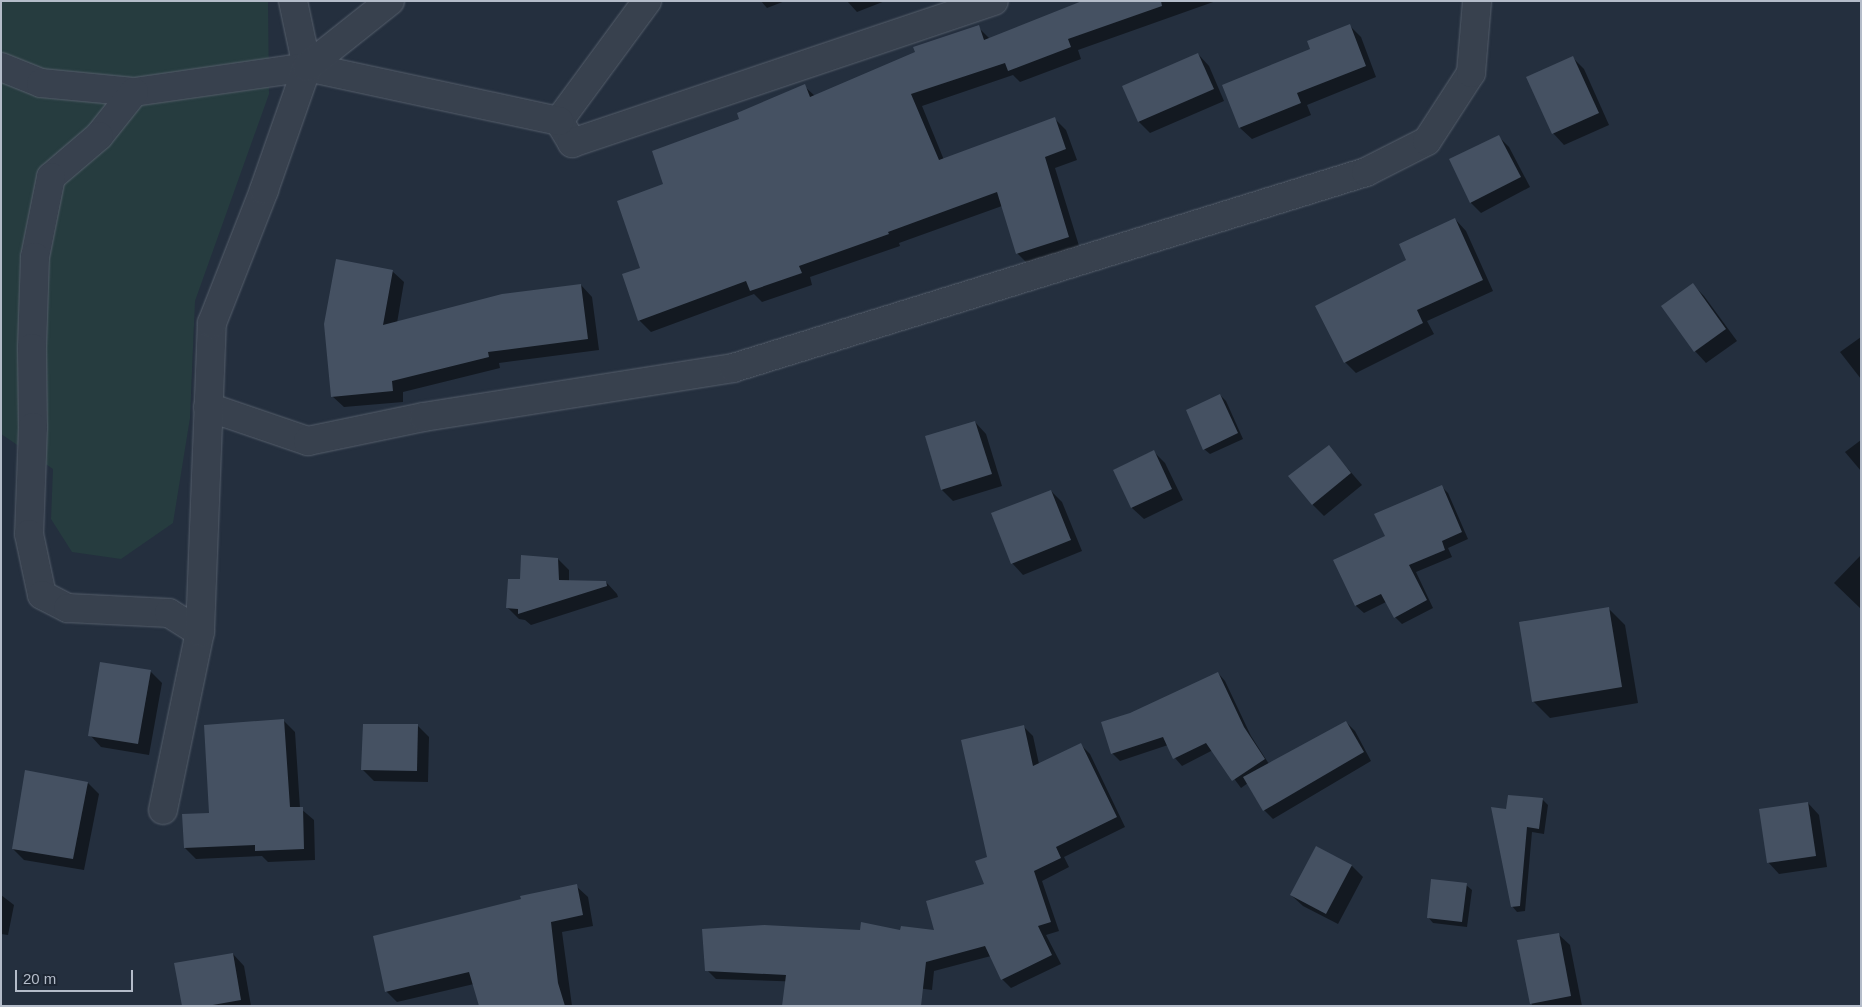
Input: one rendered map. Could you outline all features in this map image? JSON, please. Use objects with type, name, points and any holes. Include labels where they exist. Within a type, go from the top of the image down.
[{"type":"street","points":[[293,1],[308,67]]},
{"type":"street","points":[[163,810],[200,632],[212,323],[264,190],[308,67],[390,1]]},
{"type":"street","points":[[559,121],[647,1]]},
{"type":"street","points":[[1,67],[41,83],[134,92],[308,67],[559,121],[572,143],[994,1]]},
{"type":"street","points":[[208,407],[308,441],[424,417],[733,368],[1357,175],[1427,141],[1470,73],[1478,1]]},
{"type":"street","points":[[134,92],[98,136],[50,178],[35,257],[29,534],[42,595],[68,608],[168,613],[200,632]]},
{"type":"green space","points":[[1,1],[268,1],[269,94],[195,301],[190,418],[173,523],[121,559],[72,552],[51,519],[53,469],[1,434]]},
{"type":"building","points":[[1082,1],[1161,1],[1162,6],[1068,39],[1071,47],[1008,71],[1005,63],[911,94],[939,160],[1055,117],[1066,149],[1045,157],[1069,237],[1016,254],[997,192],[888,232],[889,234],[799,266],[802,273],[750,291],[746,281],[638,321],[622,274],[640,268],[617,201],[663,184],[652,151],[739,119],[737,113],[805,84],[810,97],[915,52],[913,47],[979,25],[984,40]]},
{"type":"building","points":[[1350,24],[1366,66],[1297,93],[1301,103],[1239,128],[1222,85],[1310,49],[1307,41]]},
{"type":"building","points":[[1198,53],[1214,89],[1138,122],[1122,86]]},
{"type":"building","points":[[1573,56],[1599,113],[1552,134],[1526,77]]},
{"type":"building","points":[[1499,135],[1521,177],[1470,203],[1449,159]]},
{"type":"building","points":[[1455,218],[1483,280],[1417,310],[1423,323],[1344,363],[1315,306],[1406,260],[1399,244]]},
{"type":"building","points":[[336,259],[393,270],[383,325],[502,294],[581,284],[588,339],[488,352],[489,357],[392,381],[393,391],[331,397],[324,324]]},
{"type":"building","points":[[1693,283],[1726,329],[1694,352],[1661,306]]},
{"type":"building","points":[[1220,394],[1238,433],[1203,450],[1186,410]]},
{"type":"building","points":[[975,421],[992,474],[941,490],[925,436]]},
{"type":"building","points":[[1329,445],[1351,473],[1312,505],[1288,476]]},
{"type":"building","points":[[1154,450],[1172,489],[1131,508],[1113,470]]},
{"type":"building","points":[[1442,485],[1462,532],[1442,541],[1445,550],[1409,565],[1427,600],[1394,618],[1381,594],[1355,606],[1333,560],[1385,536],[1374,514]]},
{"type":"building","points":[[1051,490],[1071,540],[1011,564],[991,513]]},
{"type":"building","points":[[521,555],[558,558],[559,580],[606,581],[607,586],[518,614],[518,609],[506,608],[508,579],[520,579]]},
{"type":"building","points":[[1609,607],[1622,687],[1532,702],[1519,622]]},
{"type":"building","points":[[100,662],[151,670],[138,744],[88,736]]},
{"type":"building","points":[[1218,672],[1244,727],[1265,759],[1232,781],[1206,743],[1173,759],[1163,737],[1111,754],[1101,722],[1130,713]]},
{"type":"building","points":[[284,719],[290,807],[303,807],[304,849],[255,851],[255,845],[184,848],[182,814],[209,813],[204,725]]},
{"type":"building","points":[[1346,721],[1364,752],[1263,811],[1243,777]]},
{"type":"building","points":[[363,724],[418,724],[417,771],[361,770]]},
{"type":"building","points":[[1024,725],[1033,766],[1081,743],[1117,817],[1056,847],[1061,858],[1034,871],[1051,922],[1038,926],[1052,955],[1001,980],[985,946],[926,962],[921,1006],[782,1006],[786,975],[705,971],[702,929],[764,925],[860,930],[861,922],[900,930],[901,926],[934,930],[926,901],[984,884],[975,861],[987,857],[961,740]]},
{"type":"building","points":[[25,770],[88,782],[73,859],[12,849]]},
{"type":"building","points":[[1508,795],[1543,798],[1539,829],[1527,827],[1520,906],[1511,907],[1491,807],[1506,809]]},
{"type":"building","points":[[1808,802],[1816,856],[1767,863],[1759,809]]},
{"type":"building","points":[[1316,846],[1352,865],[1326,914],[1290,895]]},
{"type":"building","points":[[1431,879],[1467,883],[1462,922],[1427,918]]},
{"type":"building","points":[[577,884],[583,915],[551,922],[558,983],[565,1006],[479,1006],[469,972],[385,992],[373,936],[521,899],[520,896]]},
{"type":"building","points":[[1559,933],[1571,996],[1530,1004],[1517,940]]},
{"type":"building","points":[[233,953],[241,1000],[207,1006],[182,1006],[174,963]]}]
